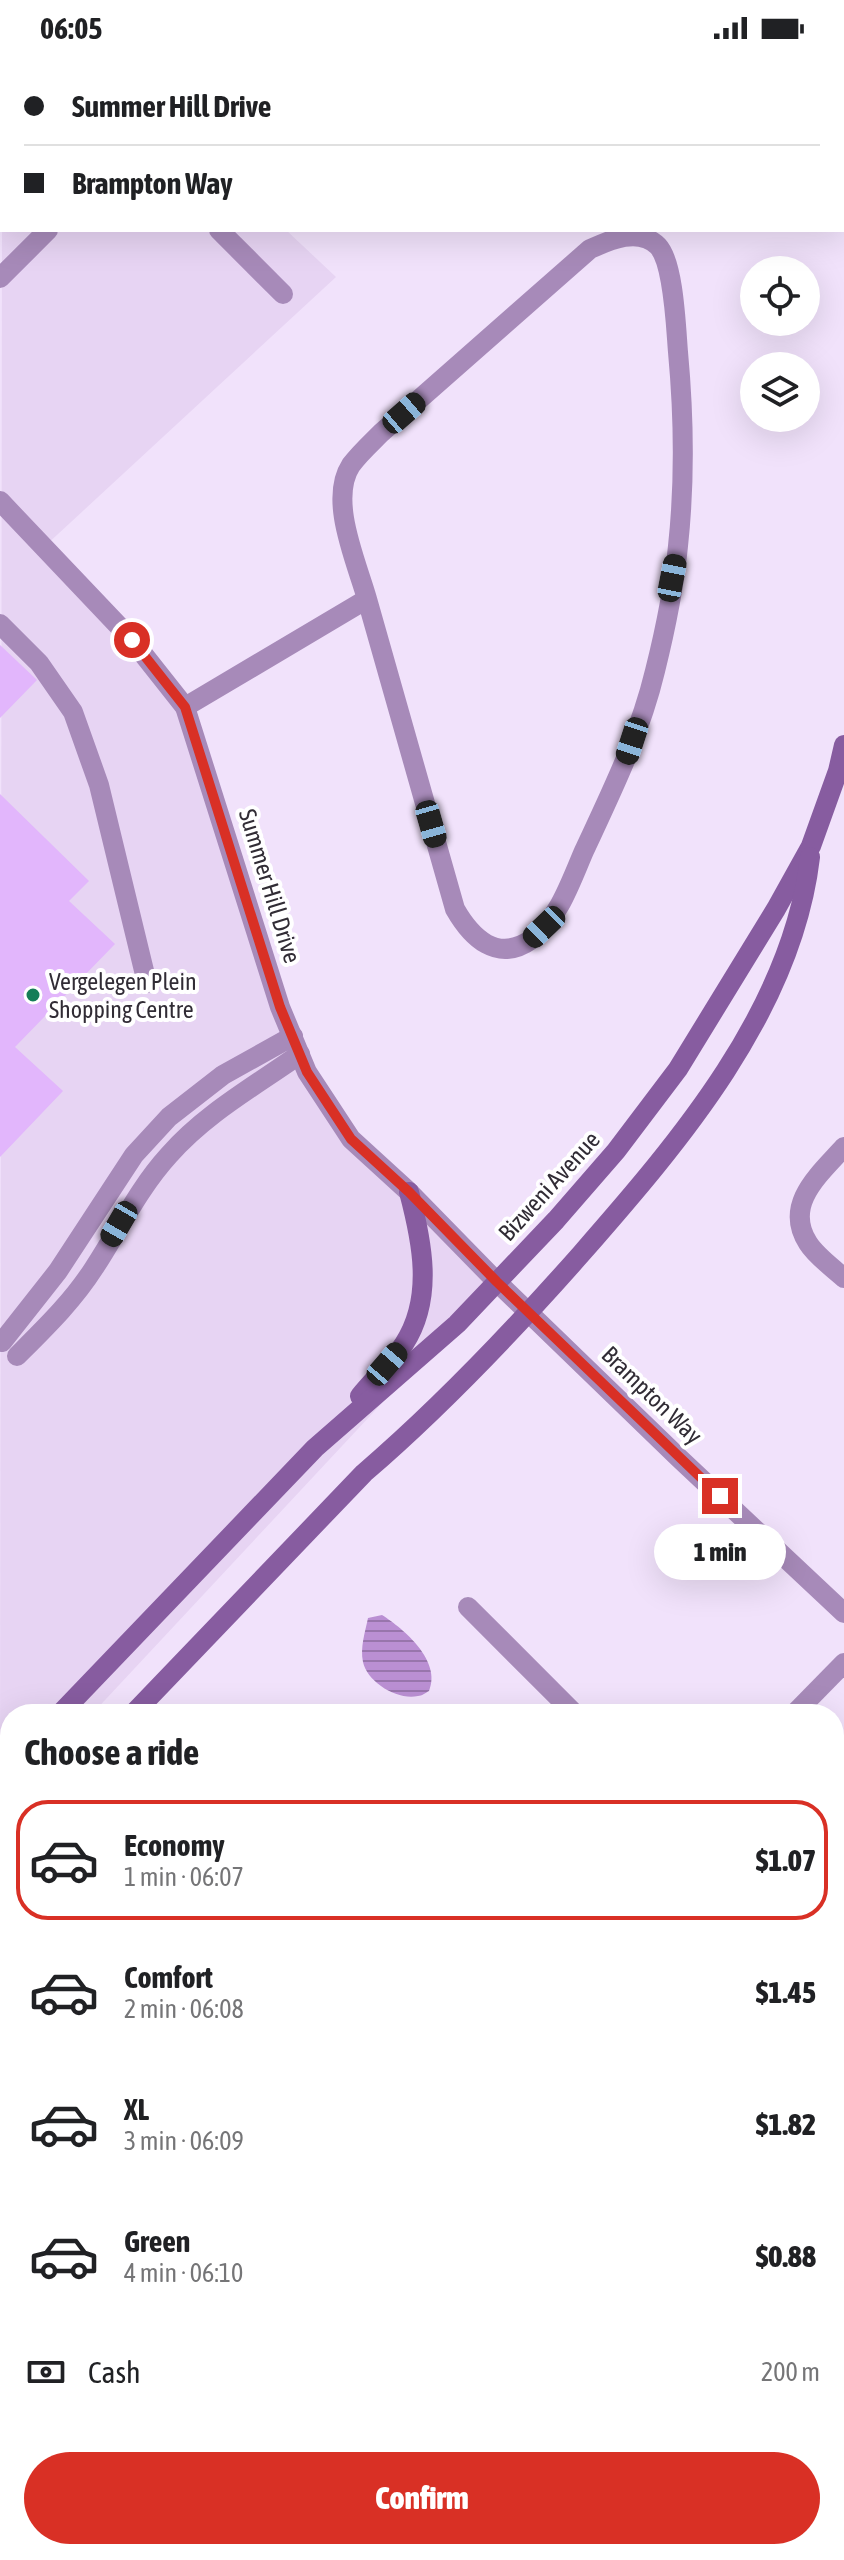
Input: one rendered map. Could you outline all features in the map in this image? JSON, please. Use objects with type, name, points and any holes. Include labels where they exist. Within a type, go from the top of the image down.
[{"type":"street","points":[[0,278],[46,232]]},
{"type":"street","points":[[221,232],[283,294]]},
{"type":"street","points":[[615,237],[640,237],[658,246],[669,272],[675,312],[684,425],[678,547],[655,673],[625,764],[559,905],[544,927],[530,940],[512,947],[481,943],[468,931],[455,909],[367,599],[343,517],[341,489],[350,466],[381,433],[590,249],[615,237]]},
{"type":"street","name":"Summer Hill Drive","points":[[0,501],[132,640],[185,707],[280,1007],[307,1072],[351,1139],[409,1192],[497,1282]]},
{"type":"street","points":[[185,707],[367,599]]},
{"type":"street","points":[[0,624],[39,663],[73,712],[99,785],[147,983]]},
{"type":"street","name":"Bizweni Avenue","points":[[70,1704],[315,1448],[457,1324],[616,1151],[678,1069],[776,909],[811,846],[841,772],[844,745]]},
{"type":"street","name":"Bizweni Avenue","points":[[143,1704],[364,1473],[529,1312],[651,1173],[708,1099],[754,1021],[791,943],[806,890],[811,846]]},
{"type":"street","points":[[2,1342],[58,1271],[134,1155],[169,1117],[223,1075],[296,1045]]},
{"type":"street","points":[[17,1356],[66,1305],[94,1268],[142,1188],[169,1155],[197,1126],[296,1045]]},
{"type":"street","points":[[844,1147],[805,1191],[801,1201],[801,1228],[808,1245],[844,1278]]},
{"type":"street","points":[[315,1448],[404,1344],[416,1320],[423,1295],[421,1235],[409,1192]]},
{"type":"street","name":"Brampton Way","points":[[497,1282],[844,1613]]},
{"type":"street","points":[[468,1607],[565,1704]]},
{"type":"street","points":[[804,1704],[844,1663]]},
{"type":"shaded area","points":[[2,232],[288,232],[336,277],[44,547],[185,706],[279,1008],[350,1140],[495,1282],[101,1704],[0,1704]]},
{"type":"shaded area","points":[[382,1615],[410,1637],[426,1657],[432,1680],[429,1691],[422,1695],[410,1697],[393,1693],[377,1683],[366,1669],[362,1651],[368,1618]]},
{"type":"building","points":[[0,645],[37,680],[0,718]]},
{"type":"building","name":"Vergelegen Plein Shopping Centre","points":[[0,794],[89,881],[69,901],[115,944],[15,1047],[63,1091],[0,1157]]},
{"type":"place","name":"Vergelegen Plein Shopping Centre","points":[[33,995]]},
{"type":"route","points":[[132,640],[185,707],[280,1007],[307,1072],[351,1139],[720,1496]]}]
